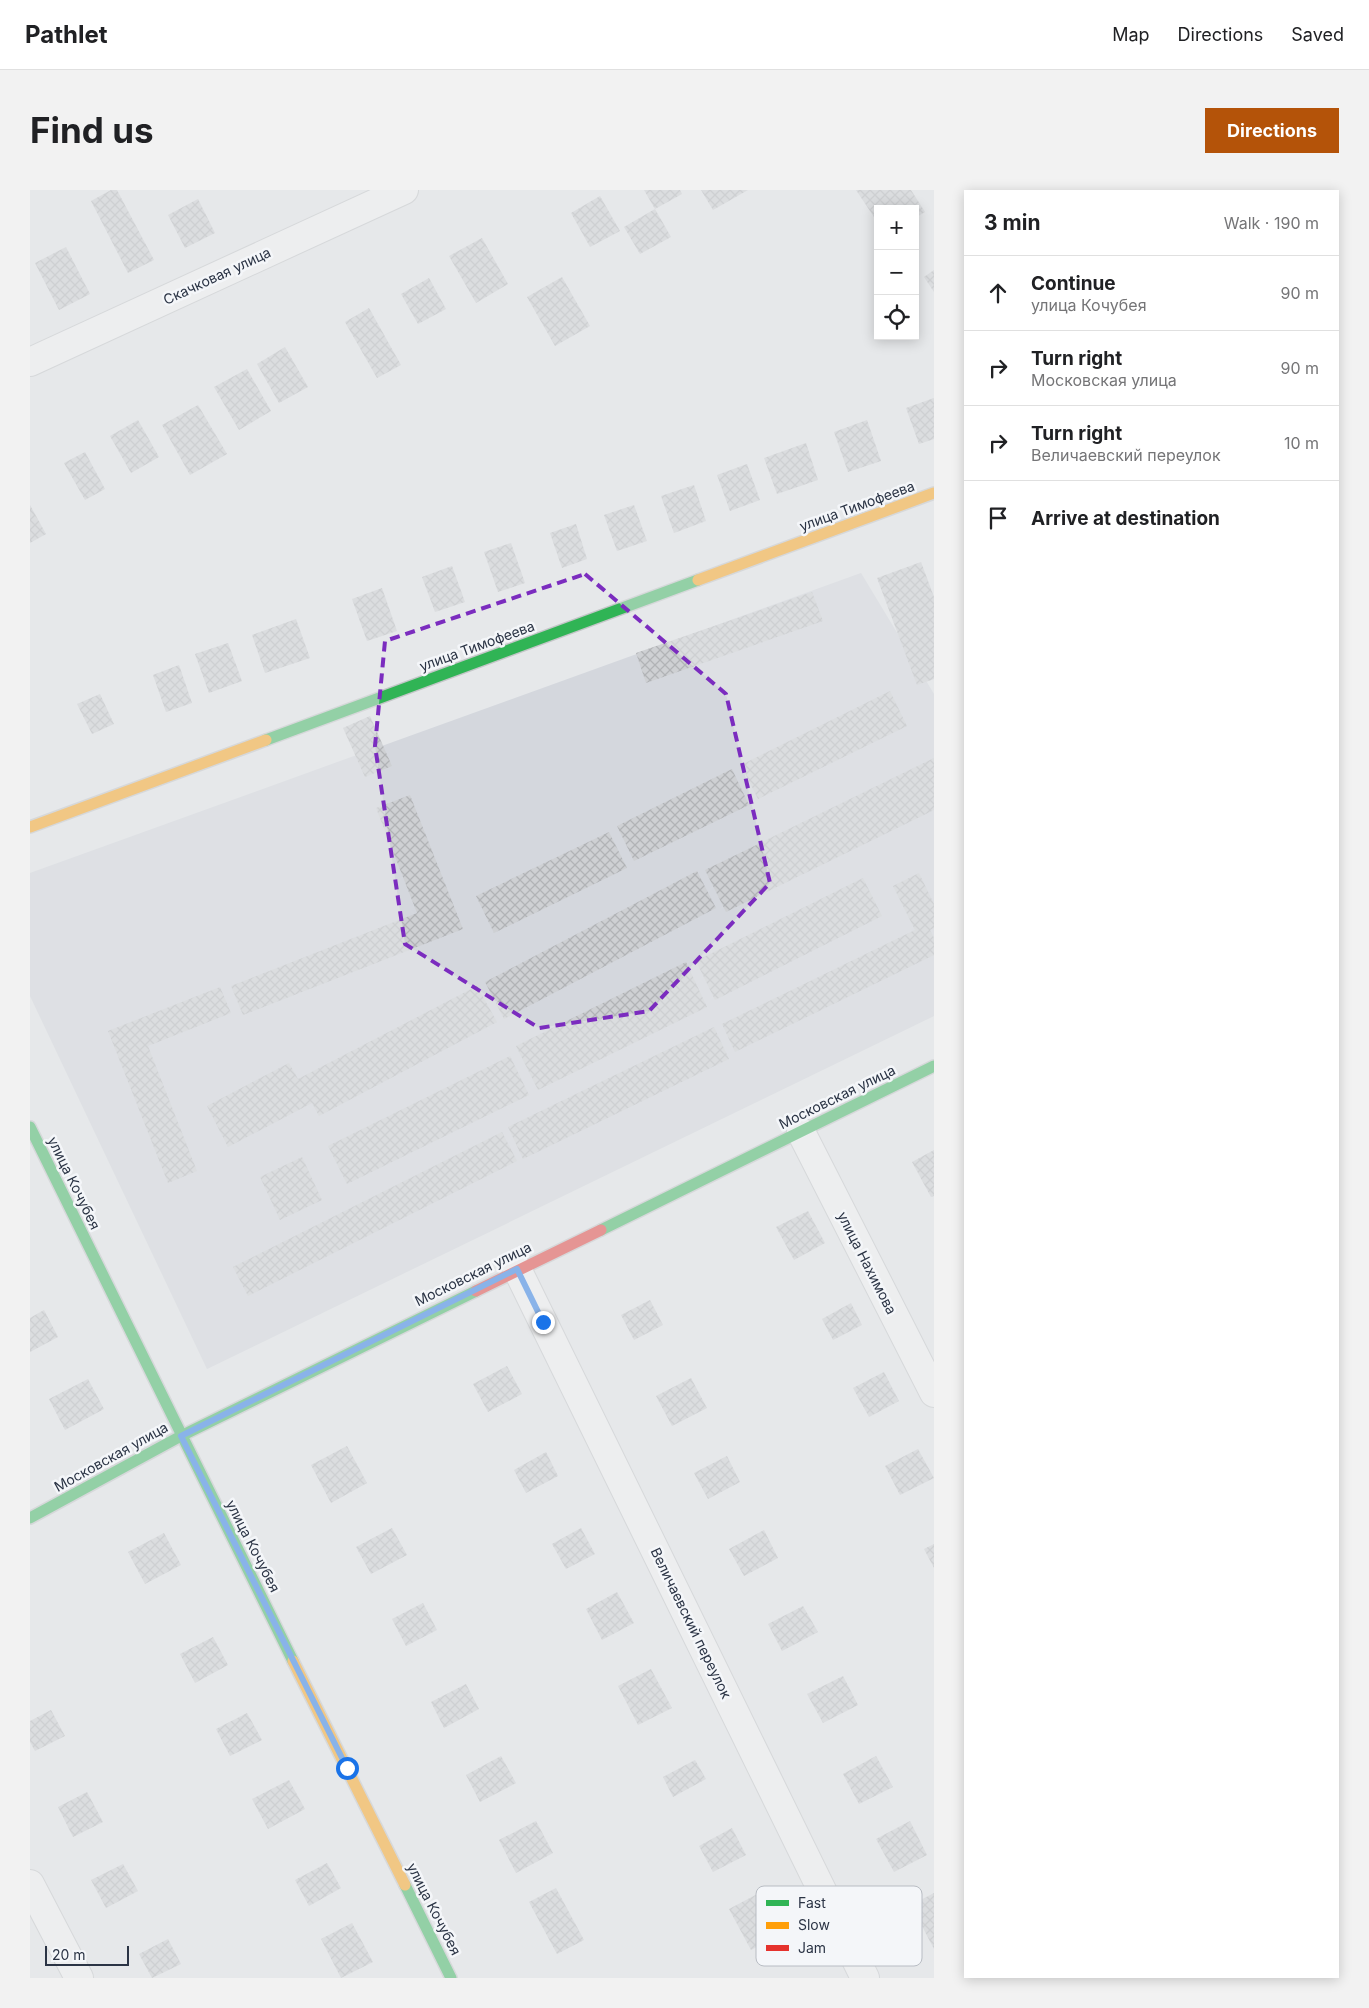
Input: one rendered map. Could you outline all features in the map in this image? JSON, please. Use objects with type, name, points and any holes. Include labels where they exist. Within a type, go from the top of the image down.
[{"type":"street","name":"Скачковая улица","points":[[30,362],[404,190]]},
{"type":"street","name":"улица Тимофеева","points":[[30,827],[934,493]]},
{"type":"street","name":"Московская улица","points":[[30,1518],[181,1436],[517,1269],[934,1066]]},
{"type":"street","name":"улица Кочубея","points":[[30,1127],[181,1436],[452,1978]]},
{"type":"street","name":"улица Нахимова","points":[[801,1132],[934,1393]]},
{"type":"street","name":"Величаевский переулок","points":[[517,1269],[819,1886]]},
{"type":"street","points":[[30,1884],[79,1978]]},
{"type":"street","name":"Величаевский переулок","points":[[858,1966],[864,1978]]},
{"type":"highlighted area","points":[[585,574],[726,694],[770,883],[649,1011],[539,1028],[405,944],[375,746],[385,641]]},
{"type":"shaded area","points":[[861,573],[934,694],[934,1016],[207,1369],[30,996],[30,873]]},
{"type":"building","points":[[111,190],[117,190],[154,260],[128,273],[91,201]]},
{"type":"building","points":[[644,190],[680,190],[682,194],[655,209]]},
{"type":"building","points":[[701,190],[748,190],[713,210]]},
{"type":"building","points":[[856,190],[911,190],[925,212],[919,216],[919,205],[874,205],[874,217]]},
{"type":"building","points":[[600,196],[620,231],[590,247],[571,213]]},
{"type":"building","points":[[198,199],[215,233],[185,248],[168,215]]},
{"type":"building","points":[[655,209],[671,237],[640,254],[624,227]]},
{"type":"building","points":[[482,238],[508,284],[476,303],[449,256]]},
{"type":"building","points":[[66,247],[90,294],[59,310],[35,263]]},
{"type":"building","points":[[934,270],[934,292],[924,277]]},
{"type":"building","points":[[562,277],[590,326],[555,346],[527,297]]},
{"type":"building","points":[[429,278],[446,309],[418,324],[401,294]]},
{"type":"building","points":[[369,308],[401,365],[377,378],[345,322]]},
{"type":"building","points":[[285,347],[308,387],[279,403],[257,364]]},
{"type":"building","points":[[247,369],[271,411],[239,430],[214,387]]},
{"type":"building","points":[[934,398],[934,439],[919,444],[906,408]]},
{"type":"building","points":[[198,405],[227,454],[190,475],[162,425]]},
{"type":"building","points":[[138,420],[159,457],[131,473],[110,436]]},
{"type":"building","points":[[867,420],[881,461],[848,472],[834,432]]},
{"type":"building","points":[[806,443],[818,480],[777,494],[764,458]]},
{"type":"building","points":[[85,452],[105,489],[85,500],[64,463]]},
{"type":"building","points":[[747,464],[760,500],[730,511],[717,475]]},
{"type":"building","points":[[694,485],[706,521],[674,533],[661,496]]},
{"type":"building","points":[[30,505],[46,534],[30,543]]},
{"type":"building","points":[[634,505],[647,541],[617,551],[604,515]]},
{"type":"building","points":[[576,524],[587,559],[562,568],[550,533]]},
{"type":"building","points":[[511,543],[525,583],[498,592],[484,552]]},
{"type":"building","points":[[921,562],[934,597],[934,679],[917,685],[877,578]]},
{"type":"building","points":[[452,566],[465,602],[435,612],[422,577]]},
{"type":"building","points":[[382,588],[397,631],[367,641],[352,599]]},
{"type":"building","points":[[812,592],[823,621],[646,683],[636,653]]},
{"type":"building","points":[[296,619],[310,658],[265,673],[252,635]]},
{"type":"building","points":[[228,643],[242,681],[209,693],[195,654]]},
{"type":"building","points":[[179,665],[192,703],[166,712],[153,675]]},
{"type":"building","points":[[890,691],[907,726],[758,799],[741,765]]},
{"type":"building","points":[[100,694],[114,724],[92,734],[77,704]]},
{"type":"building","points":[[370,716],[392,766],[365,777],[343,728]]},
{"type":"building","points":[[934,758],[934,810],[726,912],[705,870]]},
{"type":"building","points":[[732,769],[749,805],[634,861],[617,826]]},
{"type":"building","points":[[410,795],[463,929],[243,1015],[231,986],[417,913],[376,808]]},
{"type":"building","points":[[609,832],[627,868],[494,933],[476,896]]},
{"type":"building","points":[[697,871],[716,908],[504,1019],[485,982]]},
{"type":"building","points":[[919,873],[934,904],[934,928],[930,930],[934,938],[934,955],[735,1052],[722,1024],[915,930],[893,886]]},
{"type":"building","points":[[863,878],[882,916],[715,1000],[696,961]]},
{"type":"building","points":[[686,962],[707,1007],[538,1090],[516,1046]]},
{"type":"building","points":[[477,986],[497,1022],[319,1116],[312,1103],[228,1147],[207,1106],[289,1063],[298,1079]]},
{"type":"building","points":[[220,987],[231,1013],[148,1046],[197,1171],[168,1183],[108,1031]]},
{"type":"building","points":[[714,1027],[729,1059],[523,1159],[508,1127]]},
{"type":"building","points":[[510,1056],[529,1095],[347,1184],[328,1146]]},
{"type":"building","points":[[502,1132],[517,1161],[248,1296],[233,1267]]},
{"type":"building","points":[[934,1150],[934,1196],[931,1197],[912,1162]]},
{"type":"building","points":[[302,1157],[322,1200],[280,1220],[260,1177]]},
{"type":"building","points":[[808,1211],[825,1243],[794,1260],[776,1227]]},
{"type":"building","points":[[650,1300],[663,1325],[634,1340],[621,1315]]},
{"type":"building","points":[[851,1303],[862,1325],[833,1340],[822,1319]]},
{"type":"building","points":[[44,1310],[58,1337],[30,1352],[30,1318]]},
{"type":"building","points":[[507,1366],[522,1394],[488,1412],[473,1384]]},
{"type":"building","points":[[884,1372],[899,1401],[869,1417],[853,1388]]},
{"type":"building","points":[[691,1378],[707,1408],[672,1426],[656,1396]]},
{"type":"building","points":[[88,1379],[104,1409],[65,1430],[49,1399]]},
{"type":"building","points":[[347,1446],[367,1483],[331,1503],[311,1465]]},
{"type":"building","points":[[918,1449],[934,1478],[900,1495],[885,1466]]},
{"type":"building","points":[[546,1452],[558,1476],[526,1493],[514,1470]]},
{"type":"building","points":[[727,1456],[740,1482],[708,1499],[694,1473]]},
{"type":"building","points":[[392,1528],[407,1555],[371,1574],[356,1547]]},
{"type":"building","points":[[581,1528],[595,1554],[566,1569],[552,1544]]},
{"type":"building","points":[[764,1530],[778,1558],[744,1576],[729,1549]]},
{"type":"building","points":[[164,1533],[181,1565],[145,1584],[128,1552]]},
{"type":"building","points":[[934,1544],[934,1568],[924,1549]]},
{"type":"building","points":[[617,1592],[634,1623],[602,1640],[586,1609]]},
{"type":"building","points":[[423,1603],[437,1630],[406,1646],[392,1619]]},
{"type":"building","points":[[803,1606],[818,1632],[782,1651],[768,1624]]},
{"type":"building","points":[[213,1637],[228,1665],[195,1683],[180,1654]]},
{"type":"building","points":[[651,1669],[672,1708],[638,1725],[618,1686]]},
{"type":"building","points":[[843,1676],[858,1705],[823,1723],[807,1694]]},
{"type":"building","points":[[466,1684],[479,1709],[444,1728],[431,1702]]},
{"type":"building","points":[[51,1710],[65,1736],[35,1751],[30,1742],[30,1721]]},
{"type":"building","points":[[247,1713],[262,1740],[230,1756],[216,1729]]},
{"type":"building","points":[[501,1756],[516,1783],[480,1802],[466,1775]]},
{"type":"building","points":[[876,1756],[893,1787],[859,1804],[843,1774]]},
{"type":"building","points":[[695,1760],[706,1779],[673,1797],[663,1777]]},
{"type":"building","points":[[289,1780],[305,1809],[268,1829],[252,1799]]},
{"type":"building","points":[[87,1792],[103,1822],[73,1837],[58,1807]]},
{"type":"building","points":[[536,1821],[553,1853],[516,1873],[499,1840]]},
{"type":"building","points":[[910,1821],[927,1855],[894,1872],[876,1839]]},
{"type":"building","points":[[732,1828],[746,1855],[713,1872],[699,1846]]},
{"type":"building","points":[[327,1863],[341,1888],[309,1906],[295,1880]]},
{"type":"building","points":[[123,1864],[138,1891],[106,1908],[91,1880]]},
{"type":"building","points":[[556,1888],[584,1940],[557,1954],[529,1902]]},
{"type":"building","points":[[934,1893],[934,1949],[922,1926],[922,1899]]},
{"type":"building","points":[[756,1895],[756,1947],[751,1950],[729,1909]]},
{"type":"building","points":[[352,1923],[373,1962],[341,1978],[321,1939]]},
{"type":"building","points":[[168,1939],[181,1964],[152,1978],[139,1954]]},
{"type":"traffic: fast","points":[[266,740],[698,580]]},
{"type":"traffic: fast","points":[[601,1230],[934,1066]]},
{"type":"traffic: fast","points":[[30,1127],[293,1661]]},
{"type":"traffic: fast","points":[[30,1518],[181,1436],[476,1291]]},
{"type":"traffic: fast","points":[[405,1885],[451,1978]]},
{"type":"traffic: slow","points":[[698,580],[934,493]]},
{"type":"traffic: slow","points":[[30,827],[266,740]]},
{"type":"traffic: slow","points":[[293,1661],[405,1885]]},
{"type":"traffic: jam","points":[[476,1291],[601,1230]]},
{"type":"route","points":[[347,1768],[181,1436],[517,1269],[543,1322]]}]
